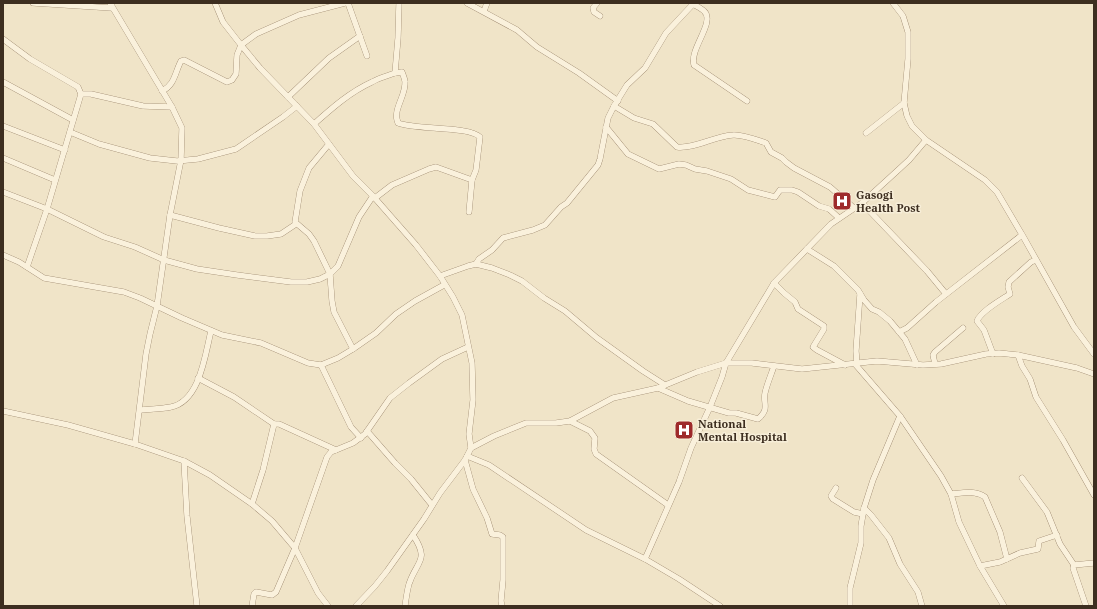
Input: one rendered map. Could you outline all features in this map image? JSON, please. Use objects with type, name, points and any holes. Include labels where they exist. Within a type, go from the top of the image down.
[{"type":"street","points":[[33,3],[111,6],[172,107],[182,128],[182,160],[170,215],[157,306],[150,334],[135,444]]},
{"type":"street","points":[[215,3],[223,22],[241,46],[314,124],[352,176],[374,197],[402,228],[440,276],[444,285],[454,296],[462,316],[472,363],[473,400],[469,434],[471,448],[466,458],[432,505],[413,535],[375,586],[356,606]]},
{"type":"street","points":[[162,91],[171,85],[181,61],[184,60],[227,82],[232,80],[236,74],[237,55],[241,46],[256,34],[299,15],[347,3],[367,56]]},
{"type":"street","points":[[395,73],[399,3]]},
{"type":"street","points":[[467,3],[517,30],[537,47],[574,70],[618,101]]},
{"type":"street","points":[[484,11],[486,3]]},
{"type":"street","points":[[596,3],[593,8],[594,12],[600,16]]},
{"type":"street","points":[[893,3],[903,16],[908,32],[908,59],[904,103],[907,116],[912,126],[926,140],[985,180],[997,192],[1074,327],[1094,354]]},
{"type":"street","points":[[476,264],[479,259],[492,250],[503,238],[533,230],[545,225],[561,207],[567,203],[598,165],[608,118],[627,85],[645,68],[666,33],[693,4],[705,11],[707,17],[706,28],[693,54],[692,60],[694,64],[747,101]]},
{"type":"street","points":[[288,97],[329,58],[360,36]]},
{"type":"street","points":[[3,39],[30,59],[78,87],[81,94],[47,209],[27,267]]},
{"type":"street","points":[[314,124],[335,105],[356,91],[372,82],[395,73],[402,72],[405,81],[396,120],[398,123],[464,131],[478,134],[480,137],[476,170],[472,180],[469,212]]},
{"type":"street","points":[[3,82],[73,120]]},
{"type":"street","points":[[81,94],[91,94],[143,106],[172,107]]},
{"type":"street","points":[[866,133],[904,103]]},
{"type":"street","points":[[70,132],[99,144],[150,158],[177,161],[198,159],[236,149],[283,118],[297,106]]},
{"type":"street","points":[[614,106],[634,118],[653,124],[677,147],[685,147],[710,139],[733,135],[766,143],[771,152],[782,158],[794,168],[830,187],[854,208]]},
{"type":"street","points":[[3,126],[65,150]]},
{"type":"street","points":[[606,127],[628,154],[658,169],[679,164],[686,165],[730,179],[748,190],[775,197],[780,190],[792,190],[819,206],[829,209],[839,218]]},
{"type":"street","points":[[645,559],[679,482],[691,448],[710,407],[726,364],[774,283],[831,224],[862,203],[909,160],[926,140]]},
{"type":"street","points":[[329,144],[309,168],[300,191],[295,214],[295,222],[309,234],[330,274],[334,312],[353,349]]},
{"type":"street","points":[[3,158],[55,180]]},
{"type":"street","points":[[3,192],[47,209],[104,237],[135,247],[164,260],[230,274],[291,282],[307,282],[320,279],[330,274],[338,266],[359,217],[374,197],[392,185],[436,167],[472,180]]},
{"type":"street","points":[[862,203],[927,271],[946,294]]},
{"type":"street","points":[[170,215],[255,236],[275,236],[296,224]]},
{"type":"street","points":[[900,332],[1022,235]]},
{"type":"street","points":[[807,249],[834,266],[858,290],[872,309],[885,316],[905,339],[917,365]]},
{"type":"street","points":[[3,255],[12,258],[44,278],[124,292],[211,331],[261,344],[308,363],[321,365],[338,358],[353,349],[376,332],[396,314],[415,301],[444,285]]},
{"type":"street","points":[[993,354],[978,318],[1010,294],[1008,287],[1010,282],[1031,262],[1036,260]]},
{"type":"street","points":[[440,276],[476,264],[498,270],[522,281],[544,298],[565,311],[597,338],[665,385]]},
{"type":"street","points":[[774,283],[795,302],[798,309],[824,326],[824,329],[813,347],[845,365]]},
{"type":"street","points":[[860,294],[856,364],[900,416],[930,459],[950,494],[959,522],[980,566],[1004,606]]},
{"type":"street","points":[[935,364],[933,355],[935,352],[963,328]]},
{"type":"street","points":[[140,410],[172,407],[184,401],[189,396],[198,378],[211,331]]},
{"type":"street","points":[[252,606],[252,598],[256,592],[272,595],[276,592],[295,548],[327,457],[331,452],[354,443],[361,438],[390,398],[442,359],[468,347]]},
{"type":"street","points":[[471,448],[494,436],[526,423],[556,424],[570,421],[613,398],[658,388],[697,372],[726,364],[752,363],[802,369],[877,361],[917,365],[935,364],[973,356],[993,354],[1018,355],[1077,368],[1094,374]]},
{"type":"street","points":[[1018,355],[1022,366],[1030,379],[1036,397],[1063,440],[1094,495]]},
{"type":"street","points":[[321,365],[351,427],[354,443]]},
{"type":"street","points":[[658,388],[683,399],[728,413],[758,419],[761,417],[767,405],[765,398],[766,392],[774,366]]},
{"type":"street","points":[[198,378],[234,397],[274,424],[280,424],[336,450]]},
{"type":"street","points":[[3,412],[68,425],[135,444],[184,461],[210,475],[252,504],[272,521],[295,548],[318,594],[328,606]]},
{"type":"street","points":[[851,605],[850,588],[861,543],[863,511],[873,480],[900,416]]},
{"type":"street","points":[[570,421],[590,431],[595,438],[594,449],[596,454],[668,505]]},
{"type":"street","points":[[252,504],[263,470],[274,424]]},
{"type":"street","points":[[351,427],[361,438]]},
{"type":"street","points":[[367,431],[411,479],[432,505]]},
{"type":"street","points":[[466,458],[488,465],[586,530],[645,559],[720,606]]},
{"type":"street","points":[[466,458],[473,489],[487,518],[492,534],[503,537],[502,606]]},
{"type":"street","points":[[184,461],[187,516],[197,606]]},
{"type":"street","points":[[1022,478],[1047,512],[1060,544],[1074,565],[1073,568],[1086,606]]},
{"type":"street","points":[[836,488],[831,494],[833,498],[854,512],[863,511],[871,515],[889,538],[900,564],[918,592],[922,606]]},
{"type":"street","points":[[950,494],[973,492],[985,497],[1000,532],[1007,559]]},
{"type":"street","points":[[405,606],[410,583],[422,553],[420,546],[413,535]]},
{"type":"street","points":[[980,566],[1007,559],[1020,553],[1038,549],[1039,540],[1057,535]]},
{"type":"street","points":[[1074,565],[1094,563]]},
{"type":"place","name":"Gasogi Health Post","points":[[842,201]]},
{"type":"place","name":"National Mental Hospital","points":[[684,430]]}]
